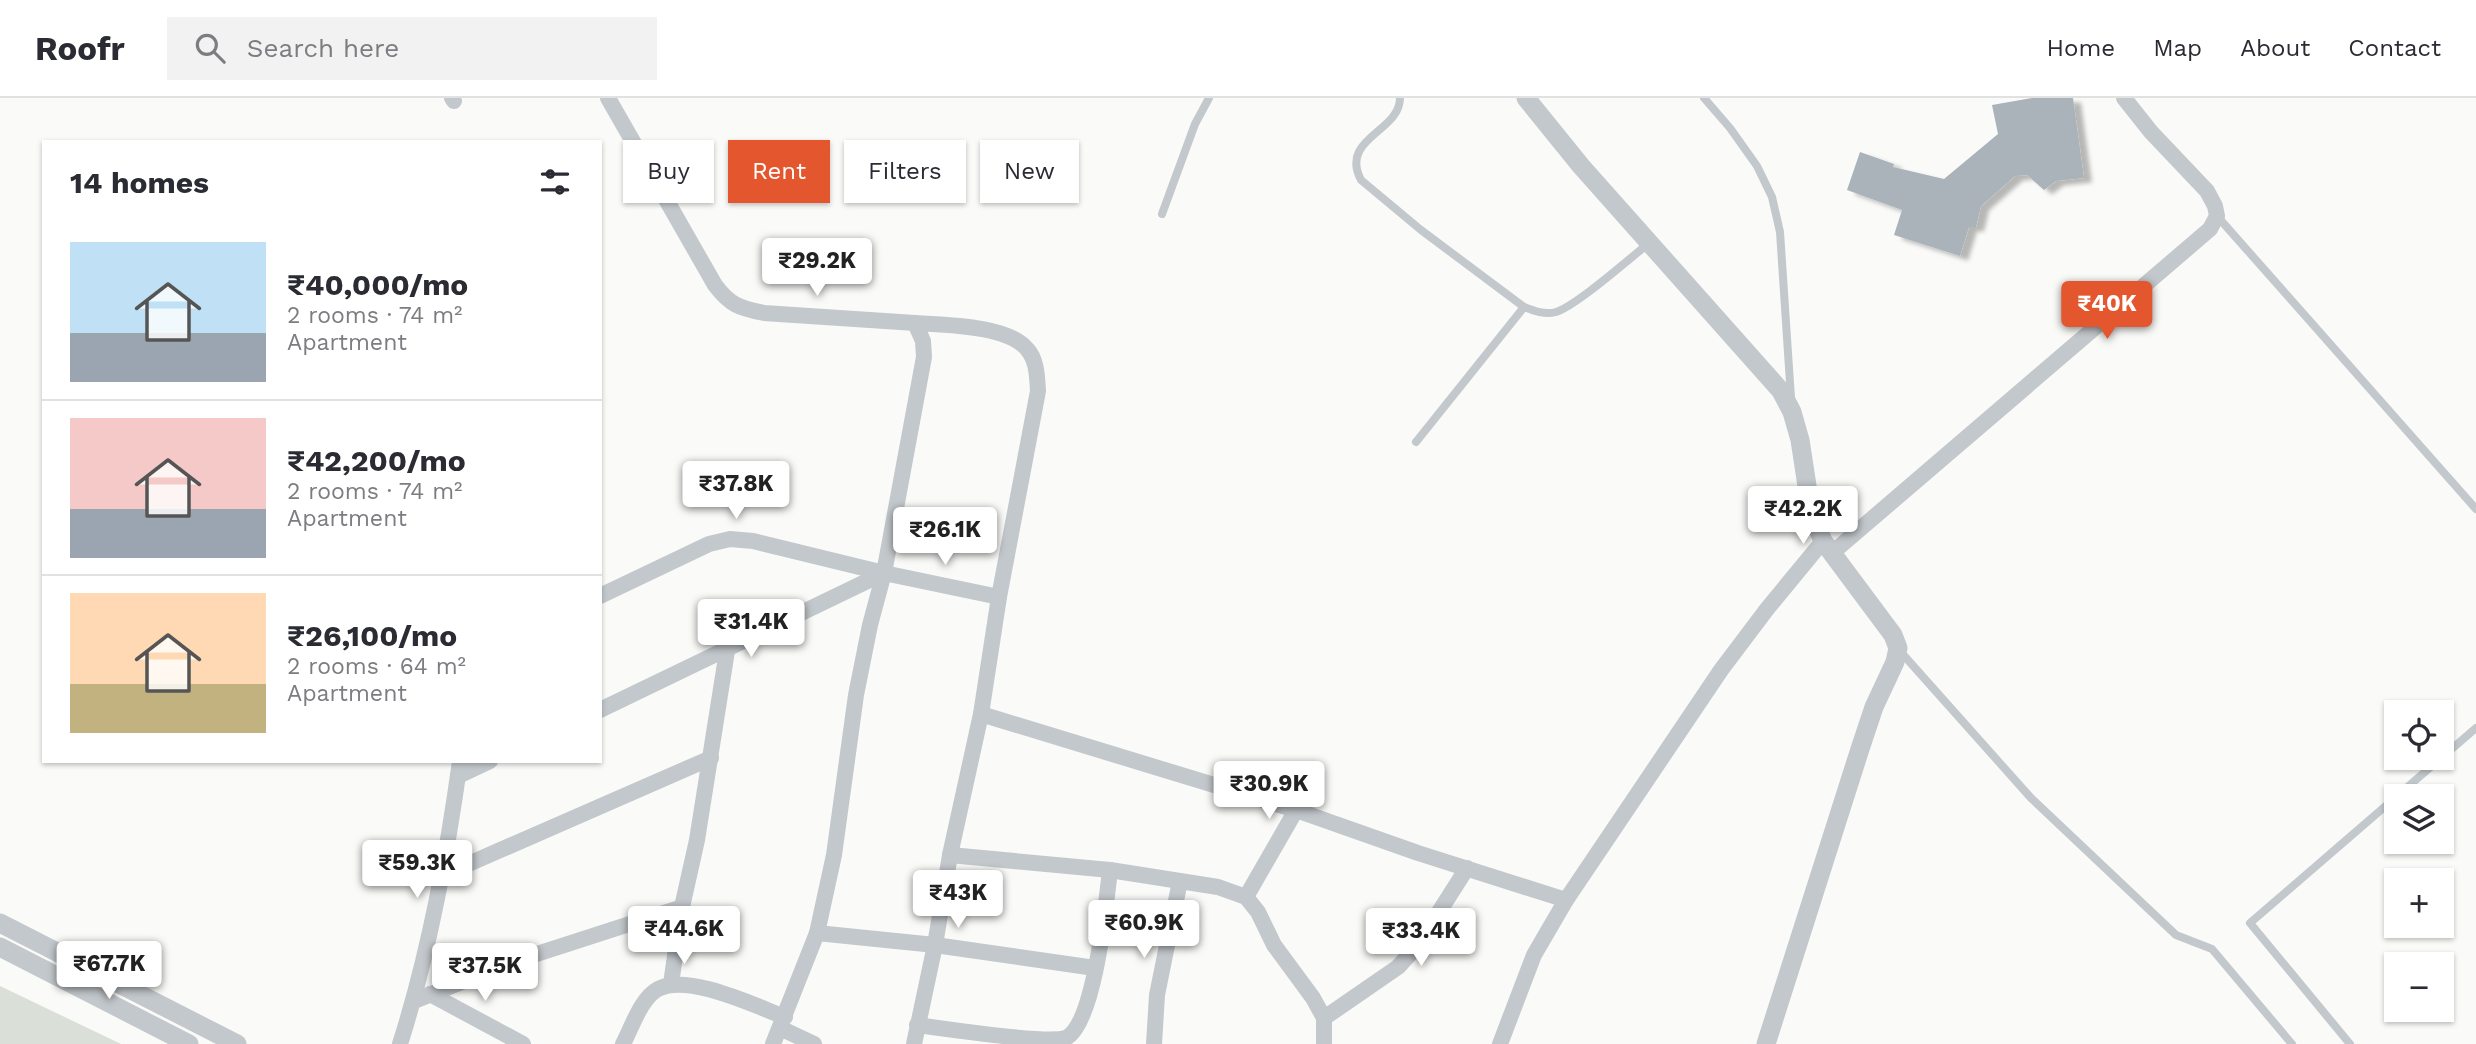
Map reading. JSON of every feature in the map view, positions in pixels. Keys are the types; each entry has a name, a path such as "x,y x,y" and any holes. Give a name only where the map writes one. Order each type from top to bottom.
{"street":[{"path":"608,98 715,285 727,301 742,309 764,313 972,327 1004,334 1027,348 1037,368 1038,391 999,597 981,715 950,855 935,945 914,1044"},
{"path":"1526,98 1648,244 1781,391 1792,412 1800,440 1811,512 1827,547 1893,635 1898,648 1895,662 1874,707 1766,1044"},
{"path":"1500,1044 1534,955 1566,900 1721,670 1767,609 1827,547 2210,229 2217,216 2207,191 2151,132 2124,98"},
{"path":"773,1044 817,933 834,855 856,695 884,573 924,356 923,341 915,323"},
{"path":"602,595 709,544 730,539 753,541 884,573 999,597"},
{"path":"602,709 884,573"},
{"path":"671,985 727,650"},
{"path":"981,715 1296,810 1566,900"},
{"path":"442,876 711,758"},
{"path":"400,1044 414,1001 442,876 459,769 482,763"},
{"path":"1246,897 1296,810"},
{"path":"950,855 1110,870 1218,887 1246,897 1258,912 1274,945 1313,998 1324,1018 1324,1044"},
{"path":"1324,1018 1398,967 1418,944 1467,868"},
{"path":"917,1025 1030,1040 1052,1042 1066,1039 1078,1028 1087,1010 1103,929 1110,870"},
{"path":"1154,1044 1157,995 1180,881"},
{"path":"414,1001 509,964 682,907"},
{"path":"0,923 237,1044"},
{"path":"817,933 935,945 1095,968"},
{"path":"0,947 189,1044"},
{"path":"623,1044 645,1003 656,989 671,985 706,990 783,1023 814,1044"},
{"path":"430,994 523,1044"}],"lane":[{"path":"1162,214 1195,124 1209,98"},
{"path":"1400,98 1400,106 1394,117 1370,138 1356,158 1356,171 1361,180 1421,230 1524,307 1539,313 1555,312 1574,301 1648,244"},
{"path":"1704,98 1757,166 1772,198 1780,232 1792,412"},
{"path":"2217,216 2476,509"},
{"path":"1416,442 1524,307"},
{"path":"1898,648 2031,798 2176,935 2212,949 2292,1044"},
{"path":"2411,784 2476,728"},
{"path":"2350,1044 2249,923 2384,807"}],"shaded area":[{"path":"0,986 121,1044 0,1044"}],"building":[{"path":"2032,98 2073,98 2084,178 2056,181 2044,190 2027,175 2015,176 1981,206 1976,227 1969,227 1960,256 1894,235 1902,210 1847,190 1860,152 1894,164 1893,167 1944,179 1998,134 1992,105"}]}
